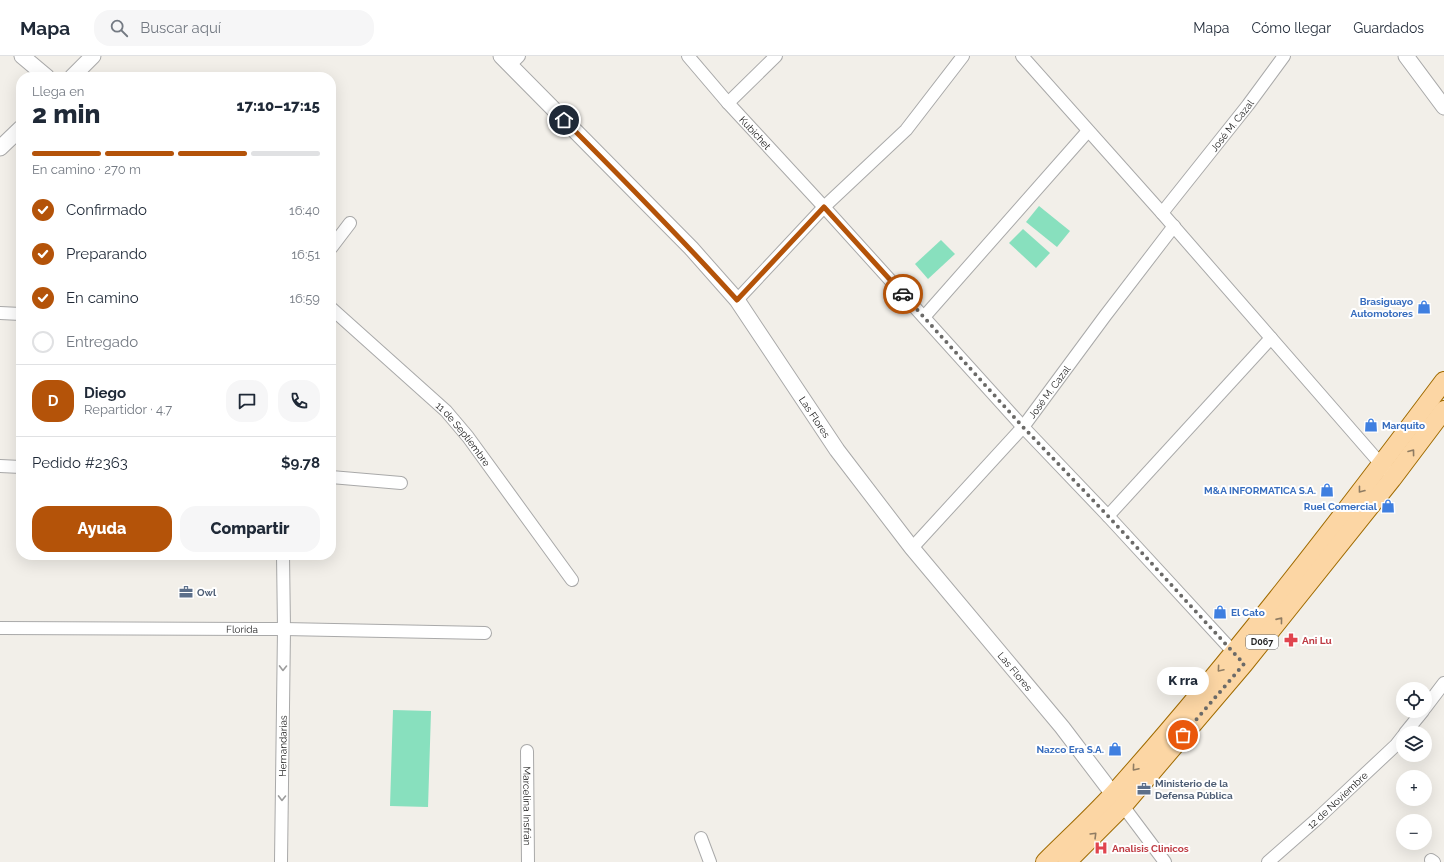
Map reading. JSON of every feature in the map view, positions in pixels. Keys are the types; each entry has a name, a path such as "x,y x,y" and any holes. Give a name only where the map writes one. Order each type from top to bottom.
{"main road":[{"name":"D067","path":"1239,658 1381,464 1444,381"},
{"name":"D067","path":"1066,862 1392,478 1444,410"},
{"name":"D067","path":"1045,862 1118,800"}],"street":[{"path":"22,56 41,72"},
{"path":"77,72 93,56"},
{"name":"Kubichet","path":"688,56 728,103 1023,427 1108,516 1239,658"},
{"path":"728,103 776,56"},
{"path":"737,300 824,207 906,130 963,56"},
{"path":"1022,56 1174,226 1392,478"},
{"name":"José M. Cazal","path":"1162,213 1248,105 1284,56"},
{"path":"1406,56 1444,107"},
{"name":"Las Flores","path":"510,59 656,215 691,248 737,300 837,450 912,548 1062,728 1118,800"},
{"path":"924,317 1088,131"},
{"path":"0,148 16,133"},
{"path":"336,242 350,224"},
{"name":"José M. Cazal","path":"912,548 1023,427 1174,226"},
{"path":"0,313 16,314"},
{"name":"11 de Septiembre","path":"336,317 450,416 468,437 572,580"},
{"path":"1108,516 1271,338"},
{"path":"0,466 16,467"},
{"path":"336,477 401,483"},
{"name":"Hernandarias","path":"281,862 284,630 283,560"},
{"name":"Florida","path":"0,628 484,633"},
{"path":"1432,699 1444,683"},
{"path":"1411,726 1417,718"},
{"name":"12 de Noviembre","path":"1268,862 1318,819 1396,745"},
{"name":"Marcelina Insfrán","path":"527,751 528,862"},
{"path":"1118,800 1165,862"},
{"path":"701,838 710,862"}],"green space":[{"path":"1039,206 1070,231 1057,247 1026,222"},
{"path":"1023,229 1050,253 1036,268 1009,243"},
{"path":"941,240 955,254 928,279 915,264"},
{"path":"393,710 431,711 428,807 390,806"}],"way so far":[{"path":"903,294 1023,427 1108,516 1244,664 1183,735"}],"place":[{"name":"Brasiguayo Automotores","path":"1424,307"},
{"name":"Marquito","path":"1371,425"},
{"name":"M&A INFORMATICA S.A.","path":"1327,490"},
{"name":"Ruel Comercial","path":"1388,506"},
{"name":"Owl","path":"186,592"},
{"name":"El Cato","path":"1220,612"},
{"name":"Ani Lu","path":"1291,640"},
{"name":"K rra","path":"1183,735"},
{"name":"Nazco Era S.A.","path":"1115,749"},
{"name":"Ministerio de la Defensa Pública","path":"1144,789"},
{"name":"Analisis Clinicos","path":"1101,848"}],"route":[{"path":"564,120 619,175 656,215 691,248 737,300 824,207 903,294"}]}
